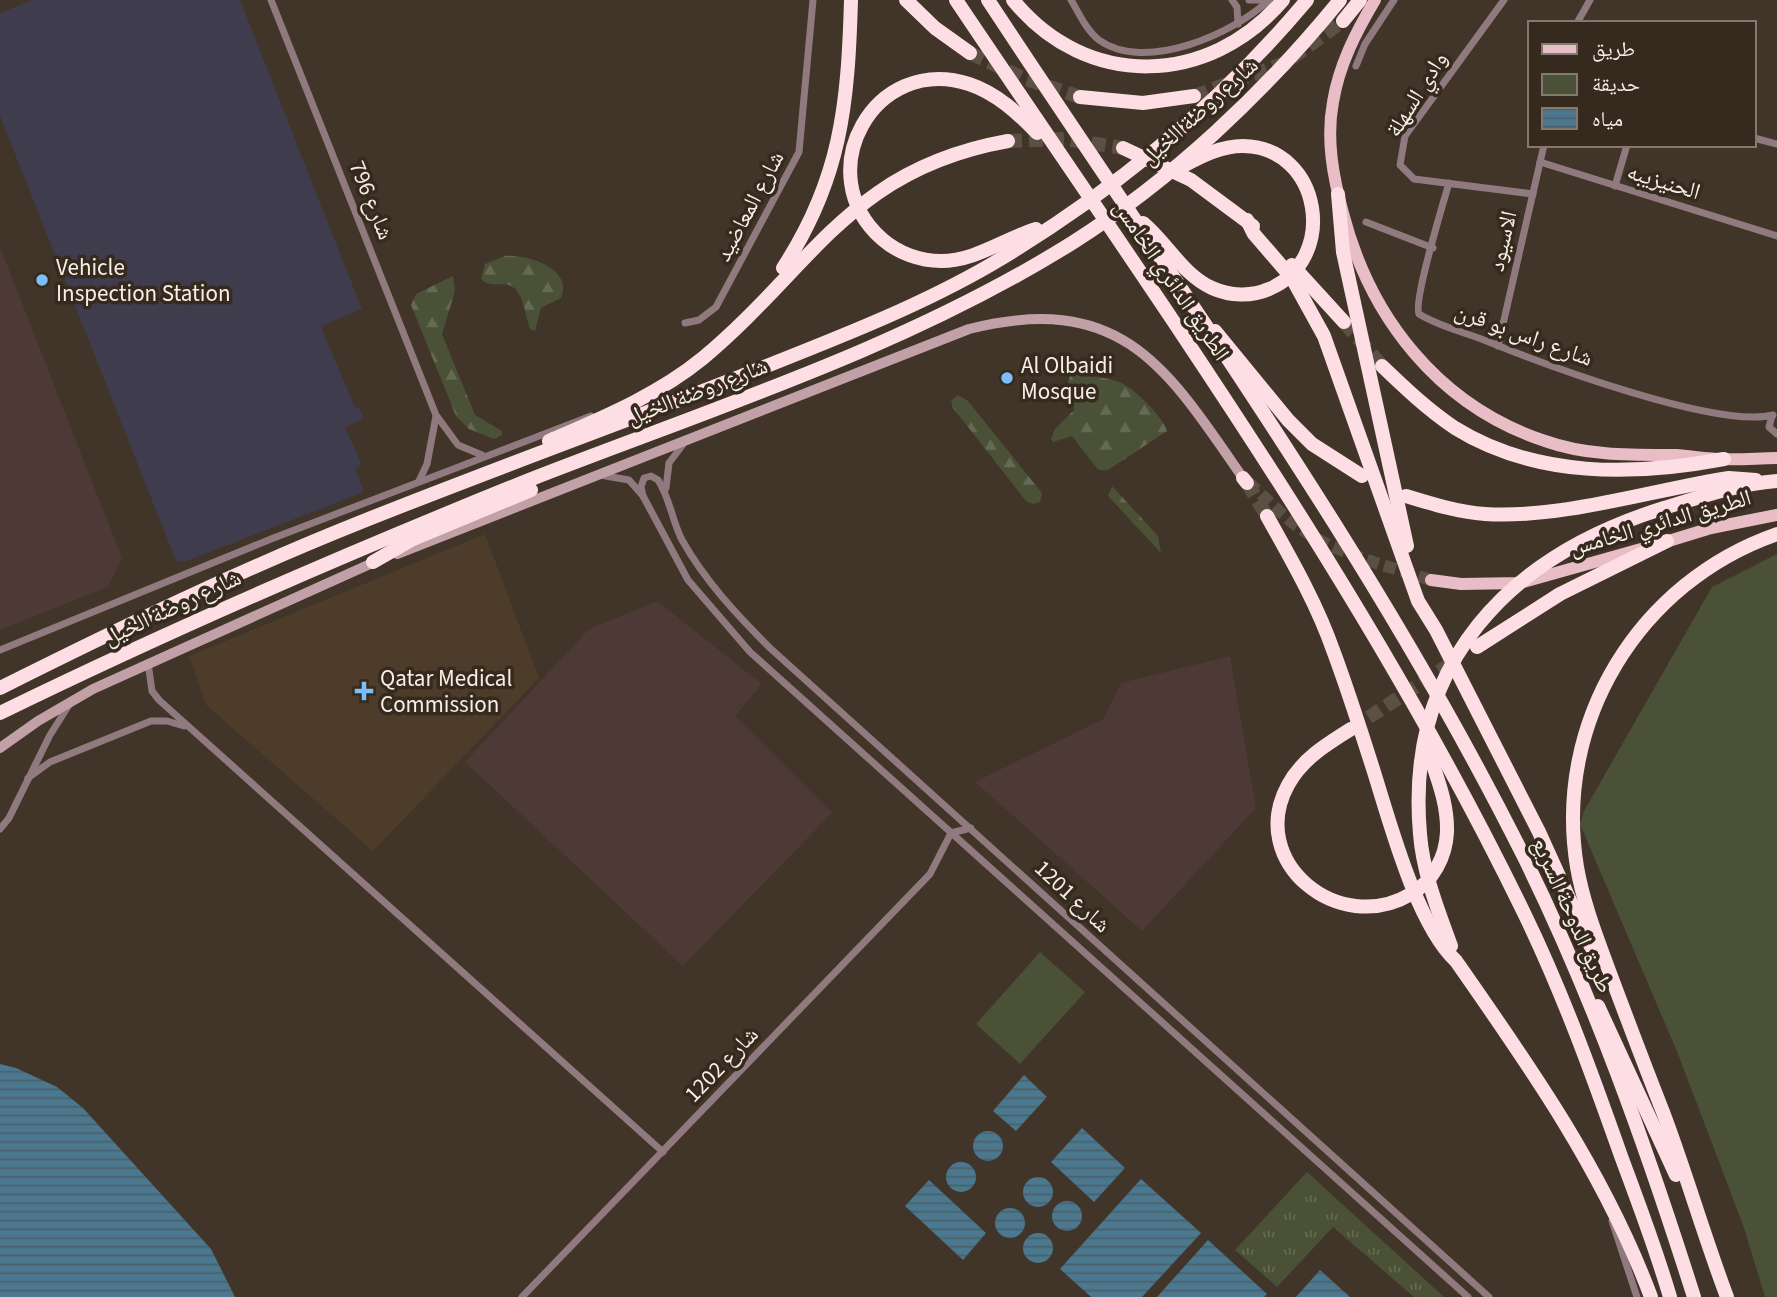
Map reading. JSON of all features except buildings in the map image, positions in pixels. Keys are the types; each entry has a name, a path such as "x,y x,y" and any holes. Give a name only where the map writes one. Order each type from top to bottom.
{"highway":[{"path":"765,297 803,238 831,176 844,104 851,0"},
{"path":"906,0 935,28 970,53"},
{"name":"الطريق الدائري الخامس","path":"956,0 1347,588"},
{"name":"الطريق الدائري الخامس","path":"988,0 1365,571"},
{"path":"1013,0 1041,29 1079,51 1116,63 1161,66 1193,61 1241,40 1283,0"},
{"name":"شارع روضة الخيل","path":"0,688 138,619 297,550 797,354 937,294 992,264 1058,221 1171,136 1243,72 1307,0"},
{"name":"شارع روضة الخيل","path":"0,713 276,584 577,462 878,345 1007,281 1076,240 1160,178 1222,125 1299,48 1340,0"},
{"path":"1343,21 1360,0"},
{"path":"1058,221 1020,234 972,256 937,261 920,259 888,244 864,219 852,193 850,158 861,125 884,99 906,86 931,80 968,83 997,97 1065,162"},
{"path":"1080,97 1143,103 1194,96"},
{"path":"510,466 537,446 621,408 677,378 765,297 846,216 898,178 962,151 1008,141"},
{"path":"1130,213 1154,232 1191,274 1212,289 1250,294 1286,281 1303,261 1314,230 1315,215 1306,185 1286,162 1273,153 1243,146 1227,147 1160,178"},
{"path":"1123,148 1191,180 1247,220 1344,322"},
{"path":"1338,194 1343,252 1403,531 1436,631"},
{"path":"1247,220 1254,234 1292,278 1324,336 1418,601 1539,832 1603,973 1617,993"},
{"path":"1197,315 1225,341 1288,420 1312,444 1362,476"},
{"path":"1382,366 1419,401 1456,428 1497,449 1530,460 1587,470 1686,465 1724,459"},
{"path":"373,562 413,539 532,489 577,462"},
{"path":"1406,496 1458,510 1503,514 1553,510 1729,478 1774,481"},
{"path":"1426,896 1420,835 1419,773 1434,713 1452,666 1479,625 1519,581 1568,547 1620,523 1685,502 1774,481"},
{"path":"1267,516 1332,647 1374,770 1387,818 1426,896 1441,943 1548,1093 1631,1245 1651,1297"},
{"path":"1617,993 1586,907 1574,850 1573,797 1588,725 1615,664 1657,608 1676,590 1723,558 1777,534"},
{"path":"1477,647 1559,594 1667,541"},
{"name":"طريق الدوحة السريع","path":"1365,571 1526,861 1570,961 1629,1108 1694,1297"},
{"name":"طريق الدوحة السريع","path":"1347,588 1412,700 1525,914 1598,1092 1670,1297"},
{"path":"1351,729 1309,758 1296,773 1283,796 1279,826 1288,861 1310,888 1335,903 1370,908 1395,903 1421,888 1437,866 1444,850 1447,834 1444,803 1412,700"},
{"path":"1570,961 1583,974 1653,1121 1689,1212 1700,1223"},
{"name":"طريق الدوحة السريع","path":"1617,993 1665,1119 1727,1297"}],"main road":[{"path":"1376,0 1347,53 1333,103 1331,158 1338,194 1359,267 1390,323 1431,371 1481,411 1532,437 1572,449 1724,459 1777,458"},
{"name":"الطريق الدائري الخامس","path":"1431,580 1520,583 1735,522 1777,515"}],"street":[{"name":"شارع 796","path":"271,0 436,415 458,445 486,456"},
{"name":"شارع المعاضيد","path":"685,323 699,320 716,307 799,152 813,0"},
{"path":"1071,0 1094,36 1109,45 1127,50 1178,47 1212,37 1238,24 1267,0"},
{"path":"1232,0 1237,7 1238,24"},
{"path":"1249,0 1267,0"},
{"path":"1356,66 1364,44 1394,0"},
{"name":"وادي السهلة","path":"1504,0 1412,127 1402,147 1400,165 1408,176 1533,194"},
{"path":"1578,21 1590,0"},
{"path":"1756,139 1777,144"},
{"name":"الاسيود","path":"1498,346 1544,147"},
{"path":"1615,186 1626,147"},
{"name":"الحنيزيبه","path":"1540,162 1777,236"},
{"name":"شارع راس بو قرن","path":"1449,183 1433,248 1418,289 1419,314 1498,346 1634,392 1751,418 1777,434"},
{"path":"1366,222 1433,248"},
{"name":"شارع روضة الخيل","path":"0,748 72,701 148,662 373,562 446,537 970,328 1006,320 1047,317 1066,319 1125,340 1155,363 1185,393 1246,481"},
{"name":"شارع روضة الخيل","path":"0,650 419,481 570,423 621,408"},
{"path":"1769,427 1775,414"},
{"name":"شارع راس بو قرن","path":"1751,418 1775,414"},
{"path":"419,481 428,464 436,415"},
{"name":"شارع 1201","path":"691,438 669,463 665,481 667,496 685,544 731,608 770,649 1489,1297"},
{"name":"شارع 1201","path":"599,475 629,480 643,496 688,580 750,652 1468,1297"},
{"path":"643,496 642,481 651,476 659,480 667,496"},
{"path":"148,662 152,691 188,727 663,1152"},
{"path":"0,829 9,818 28,778 72,701"},
{"path":"28,778 50,762 151,721 167,721 188,727"},
{"path":"951,833 971,828"},
{"name":"شارع 1202","path":"522,1297 930,874 951,833"},
{"path":"943,853 953,845 965,844"},
{"path":"1135,997 1144,986"},
{"path":"1612,1210 1615,1235 1637,1297"}],"shaded area":[{"path":"32,0 240,0 362,309 321,326 355,408 359,407 364,419 345,427 362,465 355,469 364,492 184,562 176,561 0,116 0,13"},
{"path":"0,247 122,558 108,587 0,630"},
{"name":"Qatar Medical Commission","path":"485,534 539,678 373,851 206,705 189,656"},
{"path":"657,601 762,684 735,716 832,813 683,966 465,762 589,629"},
{"path":"1230,656 1256,808 1142,931 975,782 1103,719 1121,683"}],"green space":[{"path":"505,256 535,260 555,271 561,278 561,298 541,308 535,331 530,329 521,299 513,287 490,284 481,279 485,264"},
{"path":"453,276 455,291 442,334 475,415 502,431 502,435 494,439 469,429 456,416 411,305 416,294"},
{"path":"1070,376 1111,379 1127,386 1154,411 1167,431 1108,470 1099,470 1072,436 1053,442 1051,439 1055,429 1074,410 1068,382"},
{"path":"958,395 968,401 1042,493 1040,502 1033,504 1026,501 953,408 951,401"},
{"path":"1112,486 1158,536 1161,553 1108,496"},
{"path":"1777,554 1777,1297 1765,1297 1743,1225 1678,1054 1580,824 1584,811 1712,587"},
{"path":"1040,952 1085,992 1020,1064 976,1024"},
{"path":"1307,1172 1444,1297 1414,1297 1333,1227 1277,1287 1235,1250"}],"water":[{"path":"0,1064 16,1068 57,1087 83,1108 211,1249 235,1297 0,1297"},
{"path":"1024,1075 1047,1097 1016,1131 993,1111"},
{"path":"1082,1128 1125,1168 1094,1202 1051,1162"},
{"path":"988,1131 994,1132 1002,1140 1002,1152 994,1160 988,1161 982,1160 974,1152 973,1146 974,1140 982,1132"},
{"path":"961,1162 967,1163 975,1171 975,1183 967,1191 961,1192 955,1191 947,1183 946,1177 947,1171 955,1163"},
{"path":"1038,1177 1044,1178 1052,1186 1052,1198 1044,1206 1038,1207 1032,1206 1024,1198 1023,1192 1024,1186 1032,1178"},
{"path":"1141,1179 1201,1233 1142,1297 1091,1297 1060,1269"},
{"path":"929,1180 986,1233 963,1260 905,1206"},
{"path":"1067,1201 1073,1202 1081,1210 1081,1222 1073,1230 1067,1231 1061,1230 1053,1222 1052,1216 1053,1210 1061,1202"},
{"path":"1010,1208 1016,1209 1024,1217 1024,1229 1016,1237 1010,1238 1004,1237 996,1229 995,1223 996,1217 1004,1209"},
{"path":"1038,1233 1044,1234 1052,1242 1052,1254 1044,1262 1038,1263 1032,1262 1024,1254 1023,1248 1024,1242 1032,1234"},
{"path":"1208,1240 1267,1294 1264,1297 1157,1297"},
{"path":"1320,1270 1350,1297 1296,1297"}],"tunnel":[{"path":"1194,96 1285,63 1343,21"},
{"path":"970,53 1023,78 1080,97"},
{"path":"1008,141 1064,139 1123,148"},
{"path":"1344,322 1382,366"},
{"path":"1248,482 1287,518 1316,538 1364,559 1431,580"},
{"path":"1247,483 1267,516"},
{"path":"1351,729 1455,661"}],"place":[{"name":"Vehicle Inspection Station","path":"42,280"},
{"name":"Al Olbaidi Mosque","path":"1007,378"},
{"name":"Qatar Medical Commission","path":"364,691"}]}
